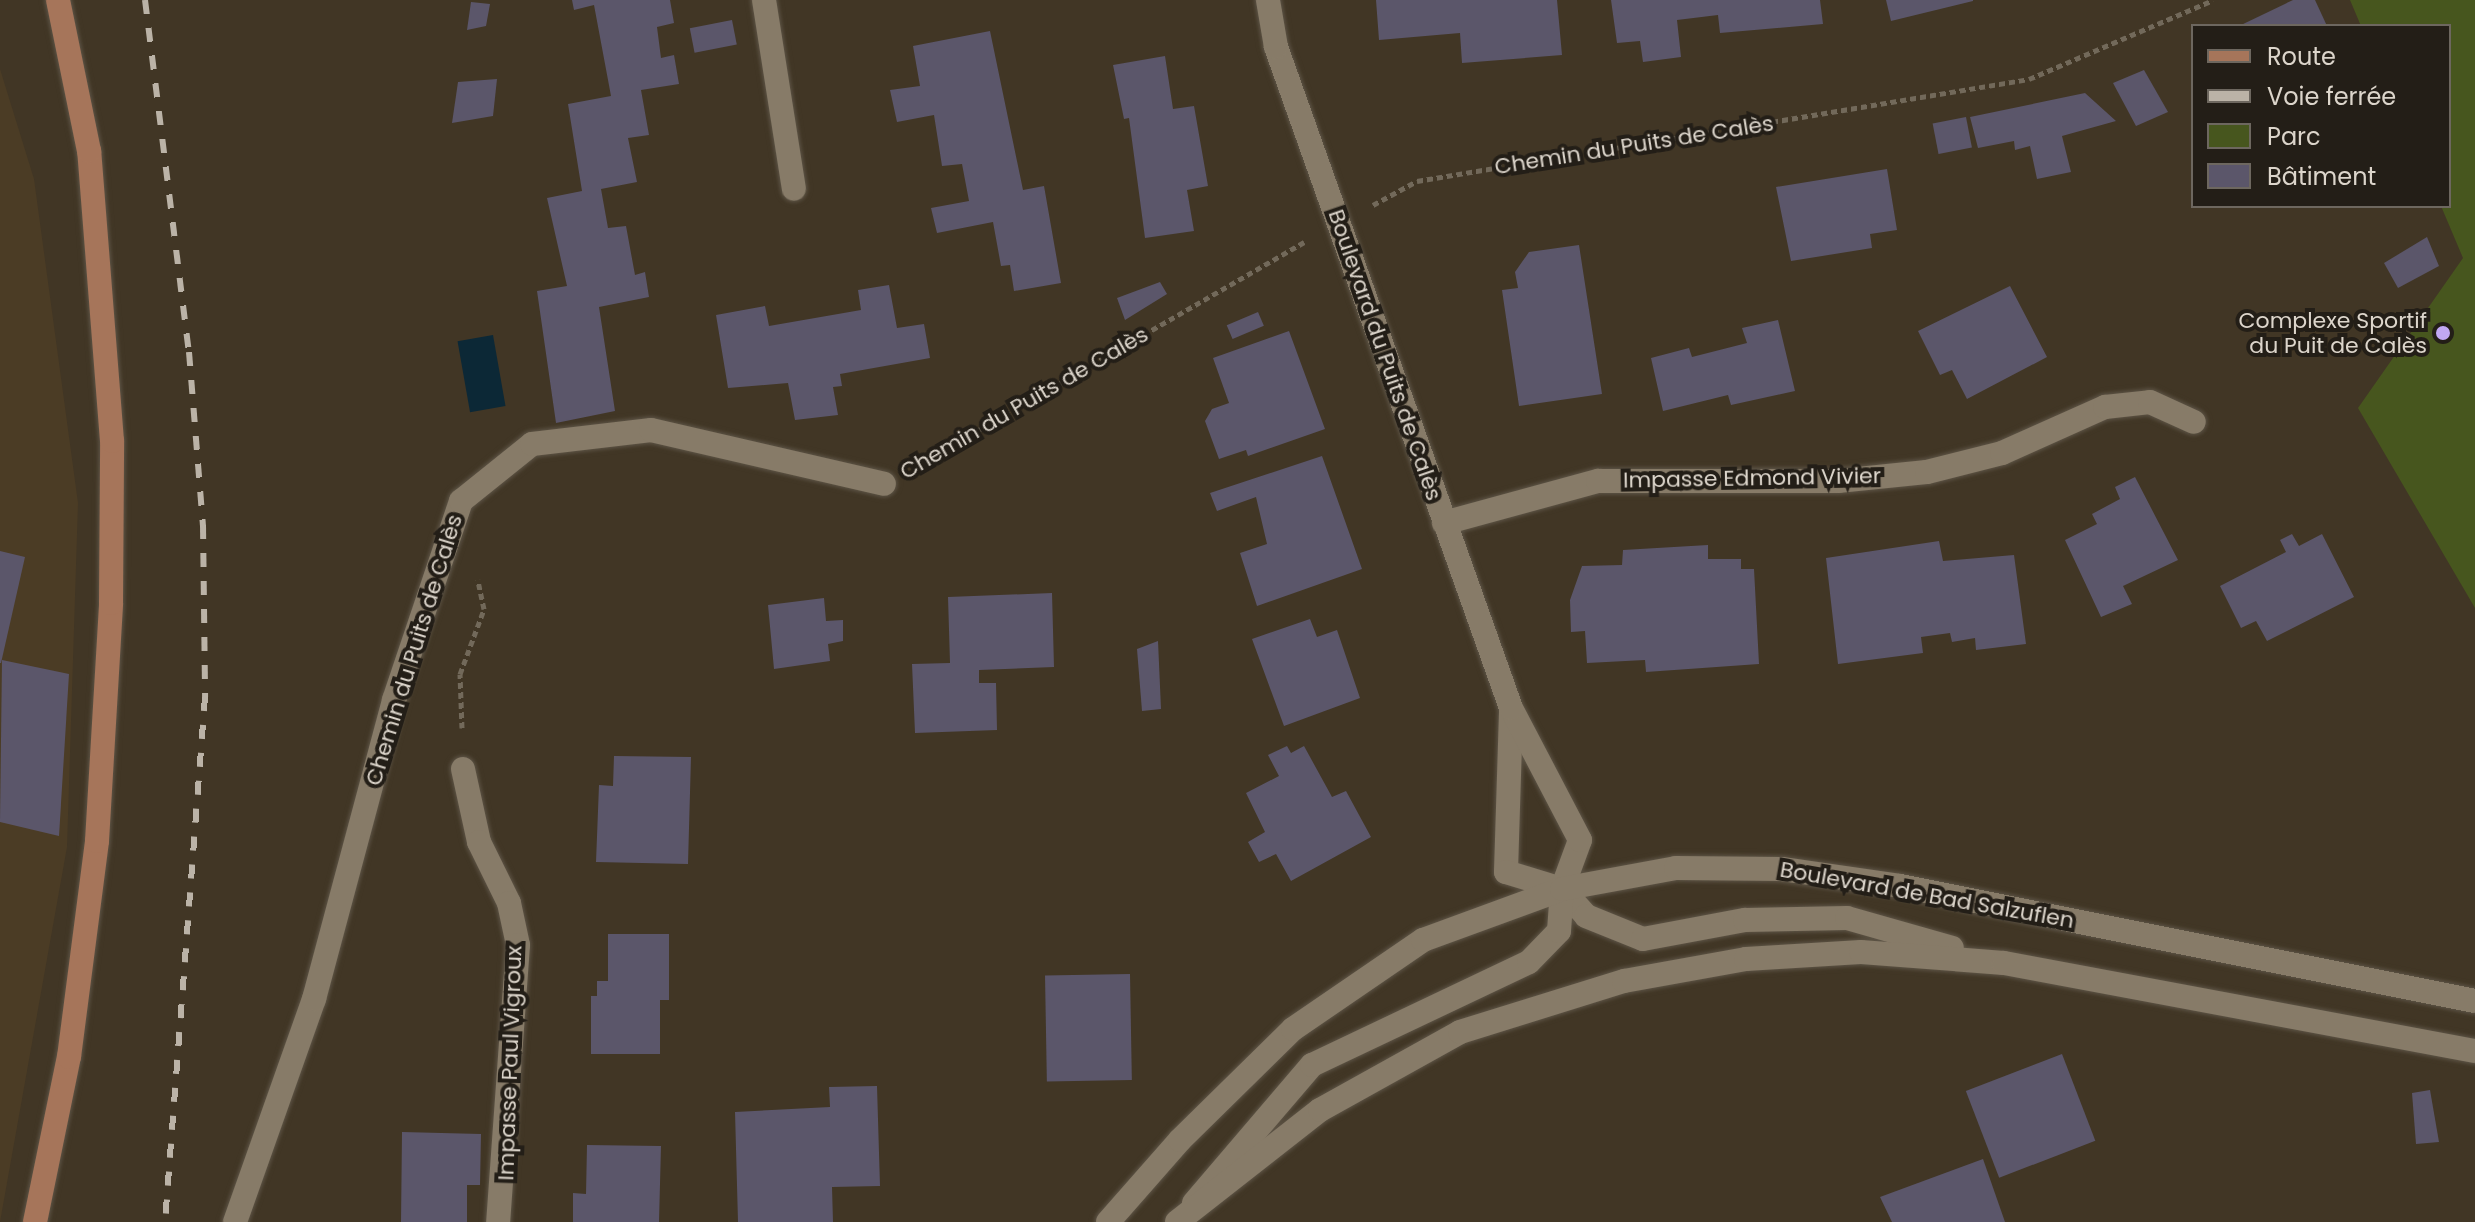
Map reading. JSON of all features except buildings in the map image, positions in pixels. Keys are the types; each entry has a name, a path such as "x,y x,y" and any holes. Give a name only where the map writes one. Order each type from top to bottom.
{"main road":[{"path":"35,1222 69,1057 97,841 111,603 112,441 89,151 58,0"}],"street":[{"path":"764,0 794,189"},
{"name":"Boulevard du Puits de Calès","path":"1194,1203 1312,1065 1529,962 1559,931 1562,889 1580,840 1511,708 1276,47 1268,0"},
{"name":"Impasse Edmond Vivier","path":"1444,523 1598,481 1838,481 1927,472 2002,453 2105,407 2150,402 2194,422"},
{"name":"Chemin du Puits de Calès","path":"235,1222 314,999 394,700 461,501 532,444 651,430 884,484"},
{"name":"Boulevard du Puits de Calès","path":"1511,708 1506,872 1562,889 1586,916 1643,939 1745,920 1847,918 2004,963"},
{"name":"Impasse Paul Vigroux","path":"463,769 479,842 509,903 518,945 498,1222"},
{"name":"Boulevard de Bad Salzuflen","path":"1108,1222 1180,1140 1293,1029 1423,940 1562,889 1676,868 1782,869 1900,886 2475,1001"},
{"path":"1177,1222 1194,1203 1320,1110 1460,1032 1624,981 1746,959 1861,952 2004,963 2475,1051"}],"path":[{"name":"Chemin du Puits de Calès","path":"884,484 1339,222 1417,181 2029,79 2213,0"},
{"path":"461,501 484,609 460,674 463,769"}],"shaded area":[{"path":"0,69 34,179 78,503 67,847 0,1222"}],"green space":[{"name":"Complexe Sportif du Puit de Calès","path":"2350,0 2475,0 2475,608 2358,408 2463,258 2442,208 2451,208 2451,24 2360,24"}],"water":[{"path":"493,335 506,406 470,412 458,341"}],"railway":[{"path":"145,0 189,352 203,525 205,697 165,1222"}],"place":[{"name":"Complexe Sportif du Puit de Calès","path":"2443,333"}]}
